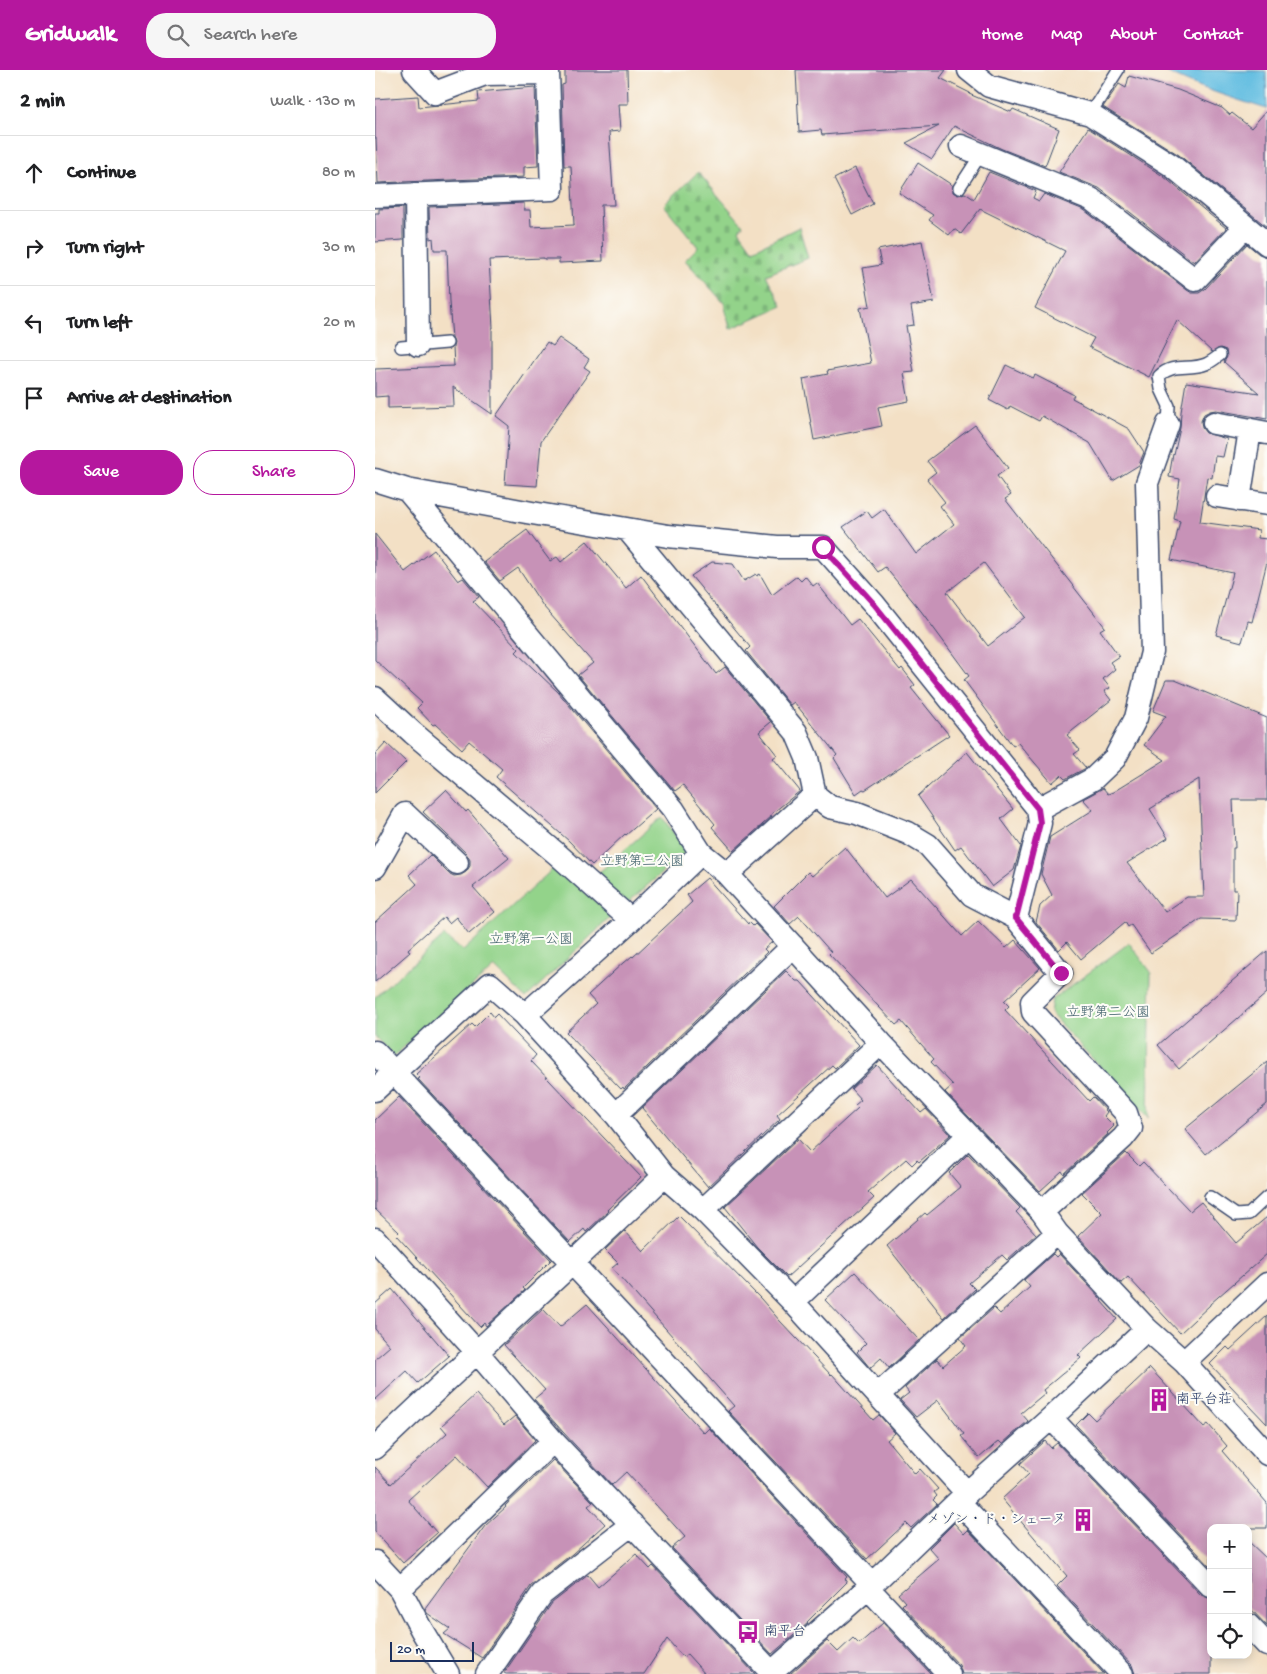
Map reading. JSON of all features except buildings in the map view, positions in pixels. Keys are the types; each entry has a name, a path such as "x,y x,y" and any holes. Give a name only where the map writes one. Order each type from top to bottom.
{"street":[{"path":"375,196 552,189 548,73 485,74 435,93 414,70"},
{"path":"969,70 989,86 1090,114 1171,165 1267,244"},
{"path":"971,150 1091,199 1195,280 1245,227"},
{"path":"410,346 416,194"},
{"path":"1038,809 1093,779 1115,758 1136,718 1152,652 1147,483 1168,424"},
{"path":"1214,424 1259,432 1239,500"},
{"path":"375,480 407,490 667,536 777,547 823,547 874,604 1038,809 1040,823 1016,918"},
{"path":"407,490 673,808 701,853 727,874 881,1043 1042,1212 1057,1233 1147,1329 1184,1362 1266,1450"},
{"path":"1217,496 1267,504"},
{"path":"628,530 796,732 807,758 815,795 830,807 866,817 908,834 928,845 972,894 1015,917 1061,973 1032,1002 1033,1012 1127,1113 1131,1128 1123,1138 1042,1212"},
{"path":"375,698 413,733 557,854 631,920"},
{"path":"727,874 815,795"},
{"path":"375,867 405,814 457,863"},
{"path":"525,1015 631,920 701,853"},
{"path":"616,1115 793,946"},
{"path":"375,1090 490,984 525,1015 616,1115 664,1176 703,1210 879,1394 963,1498 1121,1674"},
{"path":"703,1210 881,1043"},
{"path":"375,1052 574,1264 949,1674"},
{"path":"793,1302 968,1136"},
{"path":"375,1448 476,1351 574,1264 664,1176"},
{"path":"879,1394 1057,1233"},
{"path":"375,1240 476,1351 553,1441 773,1673 870,1586 1147,1329"},
{"path":"1184,1362 1267,1284"},
{"path":"1051,1418 1207,1582"},
{"path":"400,1589 553,1441"},
{"path":"487,1674 541,1594 633,1524"},
{"path":"375,1562 400,1589 448,1674"},
{"path":"1252,1629 1267,1644"}],"lane":[{"path":"1090,114 1118,70"},
{"path":"959,188 971,150"},
{"path":"410,346 447,342"},
{"path":"1168,424 1169,406 1161,389 1159,376 1176,366 1187,368 1205,364 1220,355"},
{"path":"1210,1197 1236,1215 1249,1214 1267,1197"}],"green space":[{"path":"698,172 743,225 739,230 753,250 799,227 808,258 766,275 782,306 730,329 724,303 685,260 698,247 664,205"},
{"name":"立野第三公園","path":"662,817 687,851 626,904 596,875"},
{"name":"立野第一公園","path":"556,866 612,916 526,998 494,967 394,1056 375,1037 375,997 444,936 463,951"},
{"name":"立野第二公園","path":"1129,943 1151,972 1148,1118 1050,1013 1052,1000"}],"water":[{"path":"1162,70 1266,71 1267,109 1201,87"}],"place":[{"name":"南平台荘","path":"1159,1400"},
{"name":"メゾン・ド・シェーヌ","path":"1083,1520"},
{"name":"南平台","path":"748,1632"}],"route":[{"path":"823,547 874,604 1038,809 1040,823 1015,917 1061,973"}]}
